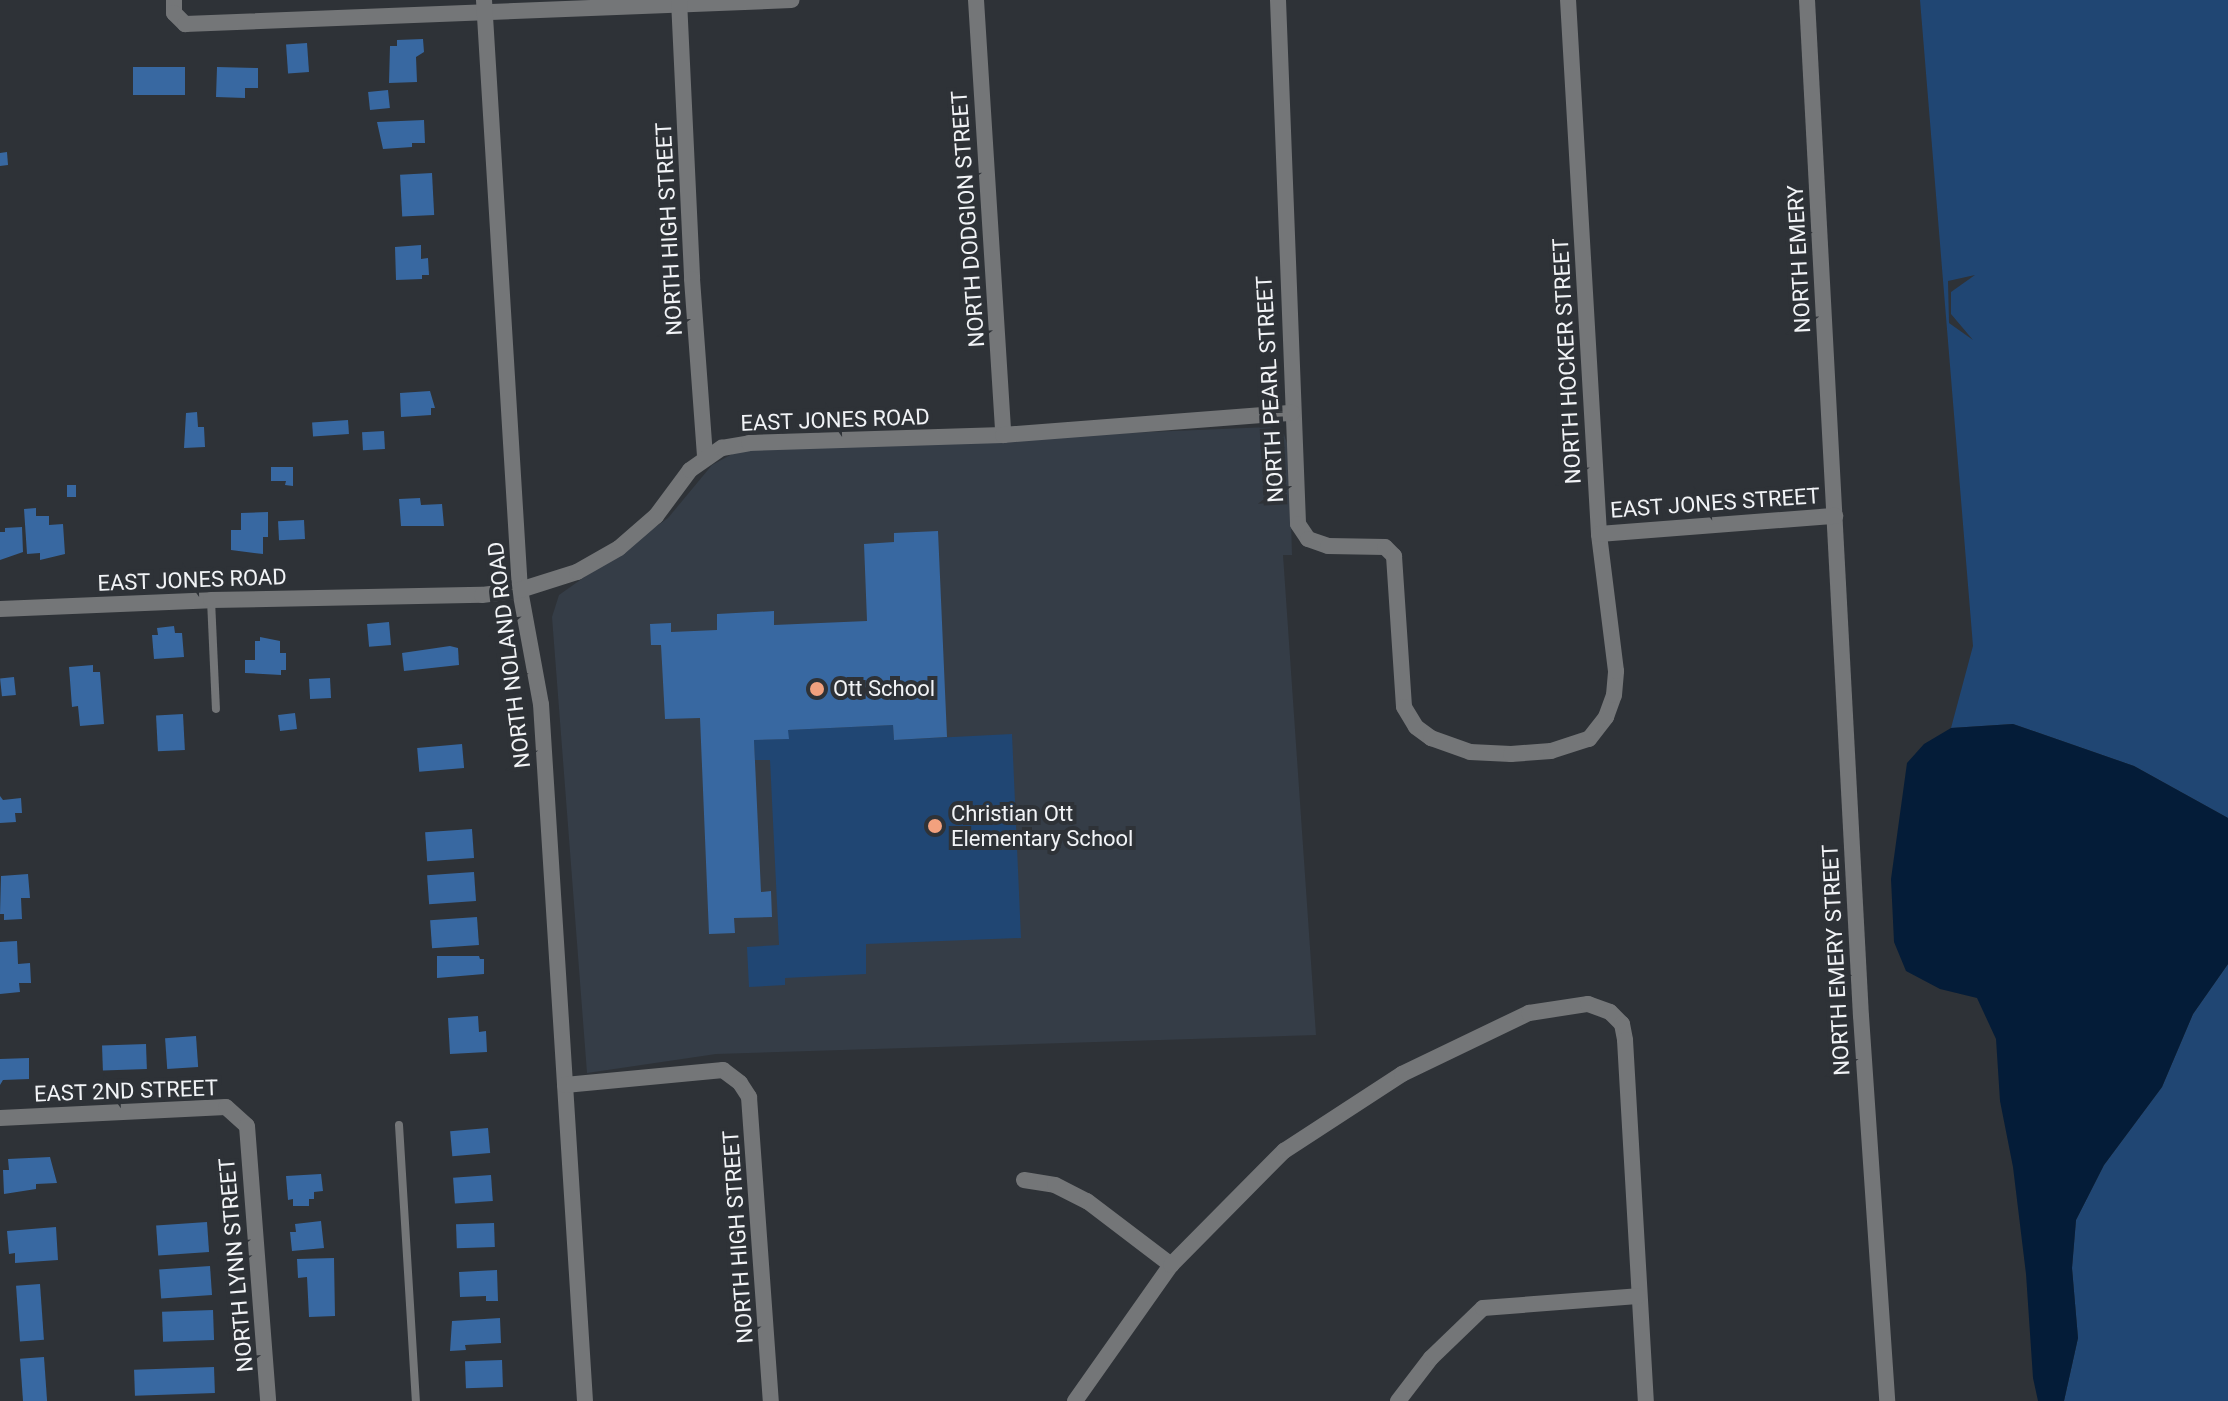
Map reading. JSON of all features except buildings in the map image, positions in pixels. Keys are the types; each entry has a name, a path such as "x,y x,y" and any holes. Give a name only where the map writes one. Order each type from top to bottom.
{"street":[{"path":"174,0 174,13 185,24 485,7 792,0"},
{"name":"NORTH DODGION STREET","path":"976,0 1003,435"},
{"name":"NORTH PEARL STREET","path":"1278,0 1298,524 1308,539 1328,546 1369,544 1385,547 1394,556 1404,707 1416,727 1431,738 1470,752 1511,754 1551,751 1589,739 1606,717"},
{"name":"NORTH HOCKER STREET","path":"1568,0 1599,534 1616,671 1614,695 1606,717"},
{"name":"NORTH EMERY","path":"1807,0 1835,516"},
{"name":"NORTH HIGH STREET","path":"679,3 692,279 705,456"},
{"name":"NORTH NOLAND ROAD","path":"485,7 520,590 541,704 585,1401"},
{"name":"EAST JONES ROAD","path":"0,609 211,600 482,595 520,590 577,572 619,548 656,516 690,470 705,456 722,448 749,443 1003,435 1292,413"},
{"name":"EAST JONES STREET","path":"1599,534 1835,516"},
{"name":"NORTH EMERY STREET","path":"1835,516 1861,1016 1887,1401"},
{"path":"1075,1401 1171,1265 1284,1151 1402,1074 1529,1013 1588,1004 1610,1012 1622,1024 1625,1040 1646,1401"},
{"name":"NORTH HIGH STREET","path":"565,1085 723,1070 749,1097 771,1401"},
{"name":"EAST 2ND STREET","path":"0,1118 226,1107 247,1126"},
{"name":"NORTH LYNN STREET","path":"247,1126 268,1401"},
{"path":"1024,1180 1055,1185 1087,1201 1171,1265"},
{"path":"1398,1401 1431,1358 1483,1308 1638,1296"}],"lane":[{"path":"211,600 216,709"},
{"path":"399,1125 416,1401"}],"shaded area":[{"path":"1920,0 2228,0 2228,818 2134,766 2013,724 1951,728 1973,646","holes":["1975,275 1951,292 1951,314 1973,340 1949,323 1948,281"]},
{"name":"Christian Ott Elementary School","path":"1270,427 1284,434 1289,450 1292,555 1283,555 1316,1035 716,1054 587,1073 552,617 559,595 668,518 712,465 734,453 761,448"},
{"path":"2013,724 2134,766 2228,818 2228,964 2193,1014 2162,1087 2104,1165 2076,1220 2072,1268 2078,1338 2064,1401 2038,1401 2033,1378 2026,1274 2013,1167 2000,1101 1996,1039 1977,998 1940,989 1906,971 1894,942 1891,879 1907,763 1924,744 1951,728"},
{"path":"893,725 894,740 1012,734 1021,938 866,944 866,974 785,978 785,985 749,987 747,947 779,945 770,760 755,760 754,740 788,739 788,730"},
{"path":"2228,964 2228,1401 2064,1401 2078,1338 2072,1268 2076,1220 2104,1165 2162,1087 2193,1014"}],"place":[{"name":"Ott School","path":"817,689"},
{"name":"Christian Ott Elementary School","path":"935,826"}]}
